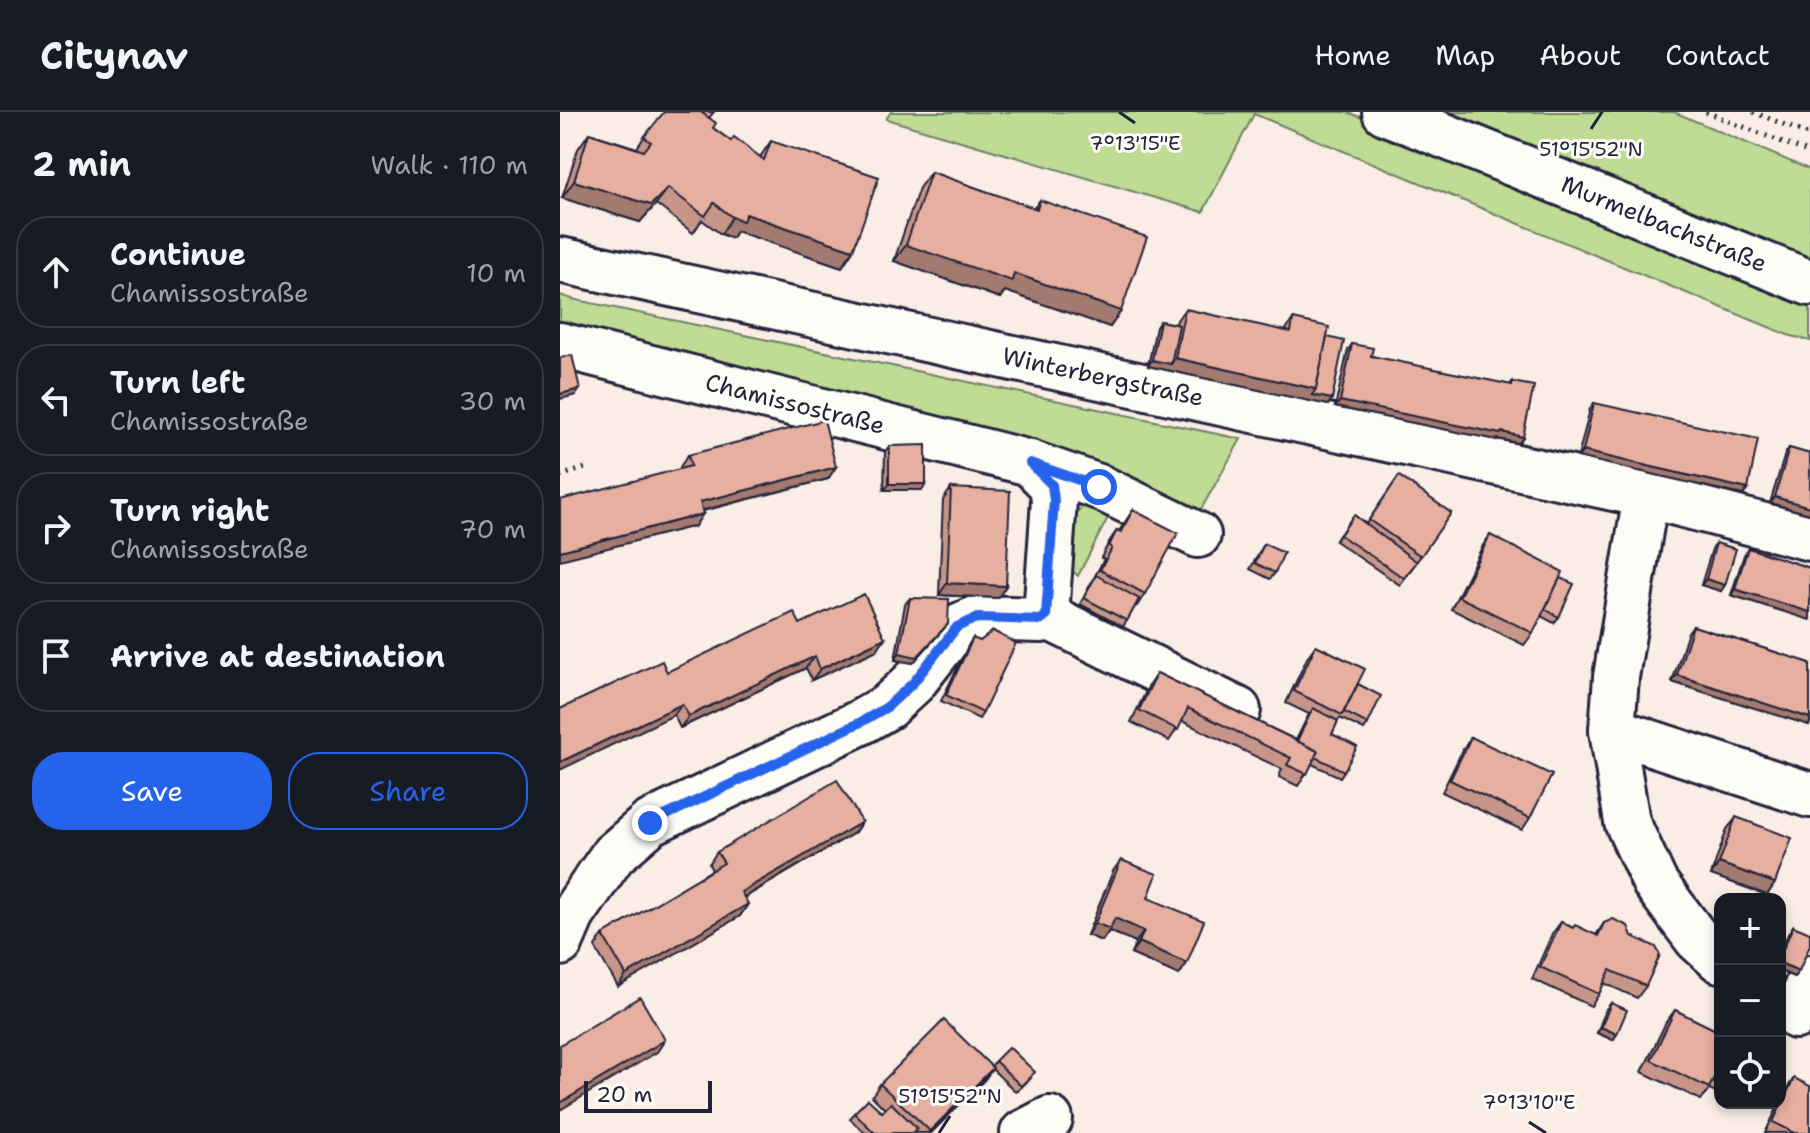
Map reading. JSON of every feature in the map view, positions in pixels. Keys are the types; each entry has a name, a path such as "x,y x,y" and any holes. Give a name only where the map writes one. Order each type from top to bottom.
{"street":[{"name":"Murmelbachstraße","path":"1385,112 1810,283"},
{"name":"Winterbergstraße","path":"560,260 1646,495 1810,538"},
{"name":"Chamissostraße","path":"560,345 1030,463 1099,487 1198,535"},
{"path":"560,943 572,915 613,855 650,823 887,707 913,683 957,627 977,618 1041,620 1046,616 1054,500 1052,485 1030,463"},
{"path":"1646,495 1616,677 1612,730 1627,822 1655,883 1697,939 1714,955"},
{"path":"1046,616 1238,710"},
{"path":"1612,730 1810,795"}],"path":[{"path":"1706,112 1810,153"},
{"path":"1753,112 1810,135"},
{"path":"560,476 585,468"}],"green space":[{"path":"891,112 1347,112 1699,250 1810,300 1810,341 1788,335 1254,114 1203,212 886,119"},
{"path":"1450,112 1674,112 1810,168 1810,260"},
{"path":"560,295 1241,439 1196,518 560,332"},
{"path":"1089,502 1115,504 1078,576 1067,566 1068,530 1074,516"}],"building":[{"path":"664,112 701,112 716,123 713,128 731,141 734,137 764,160 771,141 879,177 853,250 746,214 743,221 732,217 714,203 705,216 668,188 651,205 574,181 589,133 644,151 651,142 644,137"},
{"path":"931,172 1037,209 1040,200 1147,237 1121,311 1014,273 1012,281 906,245"},
{"path":"1185,309 1291,332 1293,319 1329,327 1316,389 1175,358"},
{"path":"1160,321 1179,325 1171,364 1152,360"},
{"path":"1327,337 1344,341 1332,399 1312,395"},
{"path":"1352,344 1373,348 1371,356 1512,385 1512,382 1534,386 1523,437 1340,401"},
{"path":"572,355 580,389 560,394 560,358"},
{"path":"1594,403 1758,439 1748,489 1583,451"},
{"path":"824,420 836,467 700,502 703,514 560,551 560,500 691,466 688,455"},
{"path":"926,445 926,484 889,484 889,446"},
{"path":"1789,448 1810,454 1810,507 1775,497"},
{"path":"1399,476 1451,513 1421,556 1369,520"},
{"path":"951,488 1010,491 1006,586 947,583"},
{"path":"1133,510 1178,533 1145,594 1100,570 1112,548 1109,546 1117,530 1121,532"},
{"path":"1354,515 1417,562 1404,578 1340,535"},
{"path":"1490,535 1563,572 1533,633 1459,597"},
{"path":"1716,543 1736,549 1725,585 1706,579"},
{"path":"1264,544 1284,553 1275,573 1255,563"},
{"path":"1748,548 1810,568 1810,612 1735,589"},
{"path":"1096,575 1139,599 1127,621 1084,598"},
{"path":"1560,578 1574,584 1559,617 1545,609"},
{"path":"864,594 885,638 820,669 815,656 689,716 682,704 560,762 560,709 662,661 667,672 794,612 800,624"},
{"path":"910,598 949,599 948,624 917,657 899,653"},
{"path":"1693,626 1810,663 1810,718 1677,675"},
{"path":"993,631 1016,643 983,713 946,695 973,638 980,641"},
{"path":"1316,645 1365,669 1342,715 1294,691"},
{"path":"1157,673 1318,751 1307,774 1287,765 1291,758 1188,708 1178,730 1139,710"},
{"path":"1358,684 1381,696 1368,724 1344,712"},
{"path":"1313,708 1338,721 1332,734 1357,747 1344,771 1315,757 1318,751 1297,741"},
{"path":"1471,737 1552,775 1530,818 1450,780"},
{"path":"837,780 862,822 741,892 748,904 626,975 603,935 724,863 717,852"},
{"path":"1736,817 1792,838 1775,883 1719,863"},
{"path":"1121,860 1157,874 1148,898 1204,921 1187,963 1139,942 1144,931 1115,918 1110,929 1095,923"},
{"path":"1613,919 1628,926 1632,936 1656,947 1660,955 1646,986 1610,970 1599,994 1540,967 1561,922 1598,936 1604,923"},
{"path":"1793,926 1810,933 1810,945 1799,971 1786,966 1786,942"},
{"path":"640,997 665,1040 560,1103 560,1045"},
{"path":"1611,1003 1627,1010 1617,1034 1601,1027"},
{"path":"1675,1010 1714,1029 1714,1078 1709,1088 1651,1060"},
{"path":"944,1020 993,1068 930,1131 880,1084"},
{"path":"1009,1047 1035,1072 1021,1086 995,1061"},
{"path":"1794,1078 1810,1086 1810,1133 1795,1133 1773,1122 1779,1109 1786,1109 1786,1095"},
{"path":"868,1099 882,1112 891,1103 917,1128 912,1133 875,1133 854,1113"}],"route":[{"path":"650,823 887,707 913,683 957,627 977,618 1041,620 1046,616 1054,500 1052,485 1030,463 1099,487"}]}
